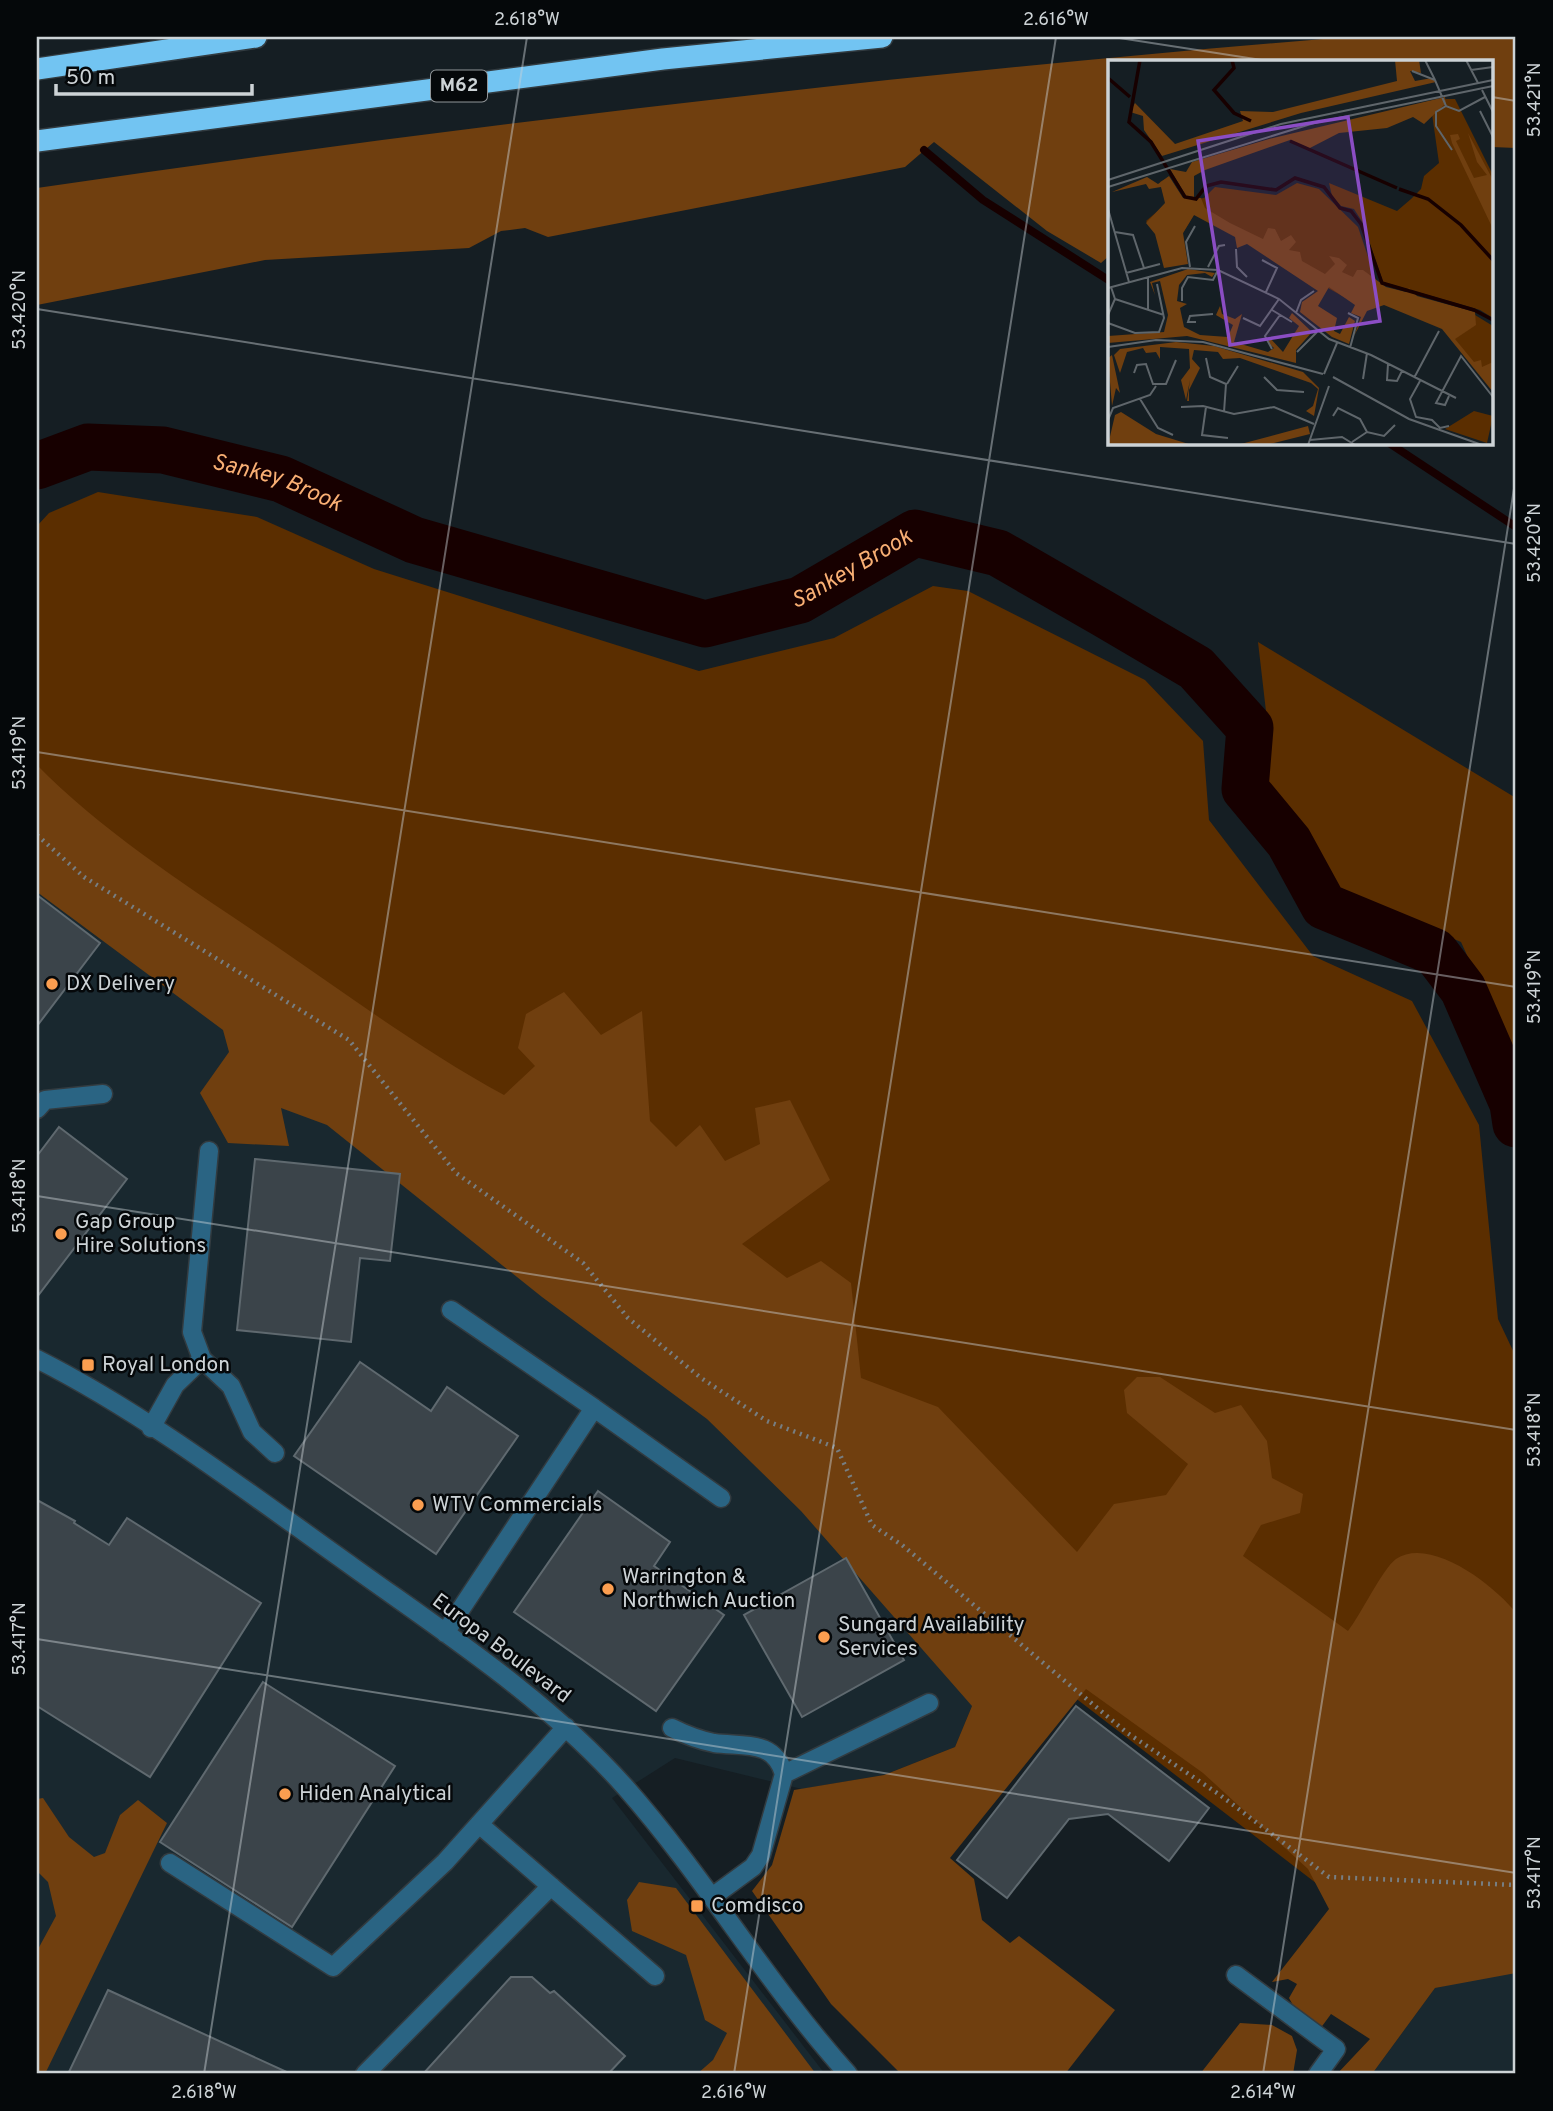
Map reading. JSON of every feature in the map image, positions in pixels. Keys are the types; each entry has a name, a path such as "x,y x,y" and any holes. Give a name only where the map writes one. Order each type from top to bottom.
{"highway":[{"path":"37,69 256,37"},
{"name":"M62","path":"37,141 663,59 882,37"}],"street":[{"path":"37,1109 45,1100 103,1094"},
{"path":"209,1151 192,1318 195,1346 202,1359 231,1386 252,1432 275,1453"},
{"path":"451,1310 721,1498"},
{"name":"Europa Boulevard","path":"37,1359 76,1380 151,1428 281,1516 445,1633 566,1727 625,1787 712,1897 808,2030 848,2074"},
{"path":"151,1428 175,1385 202,1359"},
{"path":"445,1633 594,1408"},
{"path":"784,1774 929,1703"},
{"path":"170,1863 333,1967 445,1861 566,1727"},
{"path":"673,1728 693,1738 716,1743 758,1746 771,1752 780,1763 784,1774 761,1854 753,1867 712,1897"},
{"path":"479,1824 655,1976"},
{"path":"365,2074 551,1886"},
{"path":"1237,1975 1336,2049 1318,2074"}],"path":[{"path":"37,835 85,877 349,1040 456,1173 583,1263 628,1318 701,1378 767,1421 836,1448 872,1525 902,1545 1126,1732 1220,1795 1329,1878 1516,1885"}],"shaded area":[{"path":"1347,37 1516,37 1516,148 1494,147 1494,60 1108,60 1108,257 1101,263 1047,231 934,142 905,167 548,237 525,228 501,231 469,248 265,260 37,305 37,188 364,142 691,102 1183,51"},
{"path":"98,492 257,517 374,569 699,671 834,638 933,586 968,591 1145,680 1203,741 1209,820 1313,956 1412,1001 1479,1125 1498,1319 1516,1357 1516,1958 1351,1910 1061,1687 259,1011 37,856 37,526 49,513"},
{"path":"1258,642 1516,798 1516,1063 1461,942 1339,890 1263,777 1267,720"},
{"path":"37,765 120,838 181,882 415,1042 504,1095 535,1066 518,1048 526,1014 564,992 601,1035 642,1011 650,1121 676,1147 700,1125 725,1161 760,1144 755,1108 790,1100 830,1180 742,1244 787,1278 821,1261 851,1283 861,1378 938,1407 1077,1552 1114,1504 1166,1495 1188,1464 1127,1413 1124,1390 1137,1377 1160,1377 1215,1413 1241,1405 1267,1441 1272,1478 1303,1494 1300,1513 1261,1525 1243,1556 1348,1631 1391,1564 1410,1554 1427,1554 1444,1559 1461,1567 1493,1590 1516,1613 1516,1973 1435,1988 1372,2074 1337,2074 1370,2039 1331,2014 1320,2029 1295,2009 1289,1998 1297,1984 1288,1979 1272,1982 1329,1909 1308,1869 1203,1773 1086,1689 950,1858 974,1879 982,1920 1010,1943 1019,1936 1115,2010 1065,2074 901,2074 831,2004 752,1891 772,1865 794,1790 884,1775 955,1747 972,1706 801,1511 707,1419 542,1297 327,1125 281,1108 289,1146 228,1143 200,1093 229,1052 223,1030 37,892"},
{"path":"37,868 762,1439 991,1660 955,1747 884,1775 802,1789 675,1758 612,1798 825,2074 37,2074"},
{"path":"43,1798 69,1837 94,1857 105,1853 120,1815 138,1800 167,1823 45,2074 37,2074 37,1951 56,1916 48,1882 37,1871 37,1799"},
{"path":"639,1882 676,1888 816,2074 697,2074 713,2060 727,2033 705,2020 686,1955 632,1931 627,1900"},
{"path":"1516,1970 1516,2074 1372,2074 1435,1988"},
{"path":"1240,2023 1272,2025 1292,2036 1297,2050 1293,2074 1200,2074"}],"building":[{"name":"DX Delivery","path":"37,895 100,943 37,1026"},
{"name":"Gap Group Hire Solutions","path":"59,1127 127,1179 37,1297 37,1156"},
{"path":"255,1159 400,1174 390,1261 360,1258 351,1342 237,1330"},
{"name":"WTV Commercials","path":"360,1362 431,1411 447,1387 518,1436 436,1554 294,1456"},
{"name":"Warrington & Northwich Auction","path":"598,1491 670,1542 654,1566 724,1615 656,1711 514,1612"},
{"path":"37,1500 75,1521 74,1523 109,1545 127,1518 261,1603 150,1777 37,1706"},
{"name":"Sungard Availability Services","path":"846,1558 904,1660 802,1717 744,1615"},
{"path":"263,1682 395,1766 292,1927 160,1842"},
{"path":"1076,1706 1209,1808 1169,1861 1108,1814 1069,1819 1007,1898 957,1860"},
{"path":"511,1977 532,1977 550,1993 554,1991 625,2056 608,2074 423,2074"},
{"path":"108,1990 291,2074 68,2074"}],"waterway":[{"path":"924,150 983,200 1108,280"},
{"path":"1391,444 1516,527"},
{"name":"Sankey Brook","path":"37,466 88,447 163,450 281,479 414,540 705,624 800,600 915,533 998,553 1196,668 1250,728 1245,789 1289,842 1324,906 1435,952 1463,989 1513,1104 1516,1124"}],"place":[{"name":"DX Delivery","path":"52,984"},
{"name":"Gap Group Hire Solutions","path":"61,1234"},
{"name":"Royal London","path":"88,1365"},
{"name":"WTV Commercials","path":"418,1505"},
{"name":"Warrington & Northwich Auction","path":"608,1589"},
{"name":"Sungard Availability Services","path":"824,1637"},
{"name":"Hiden Analytical","path":"285,1794"},
{"name":"Comdisco","path":"697,1906"}]}
